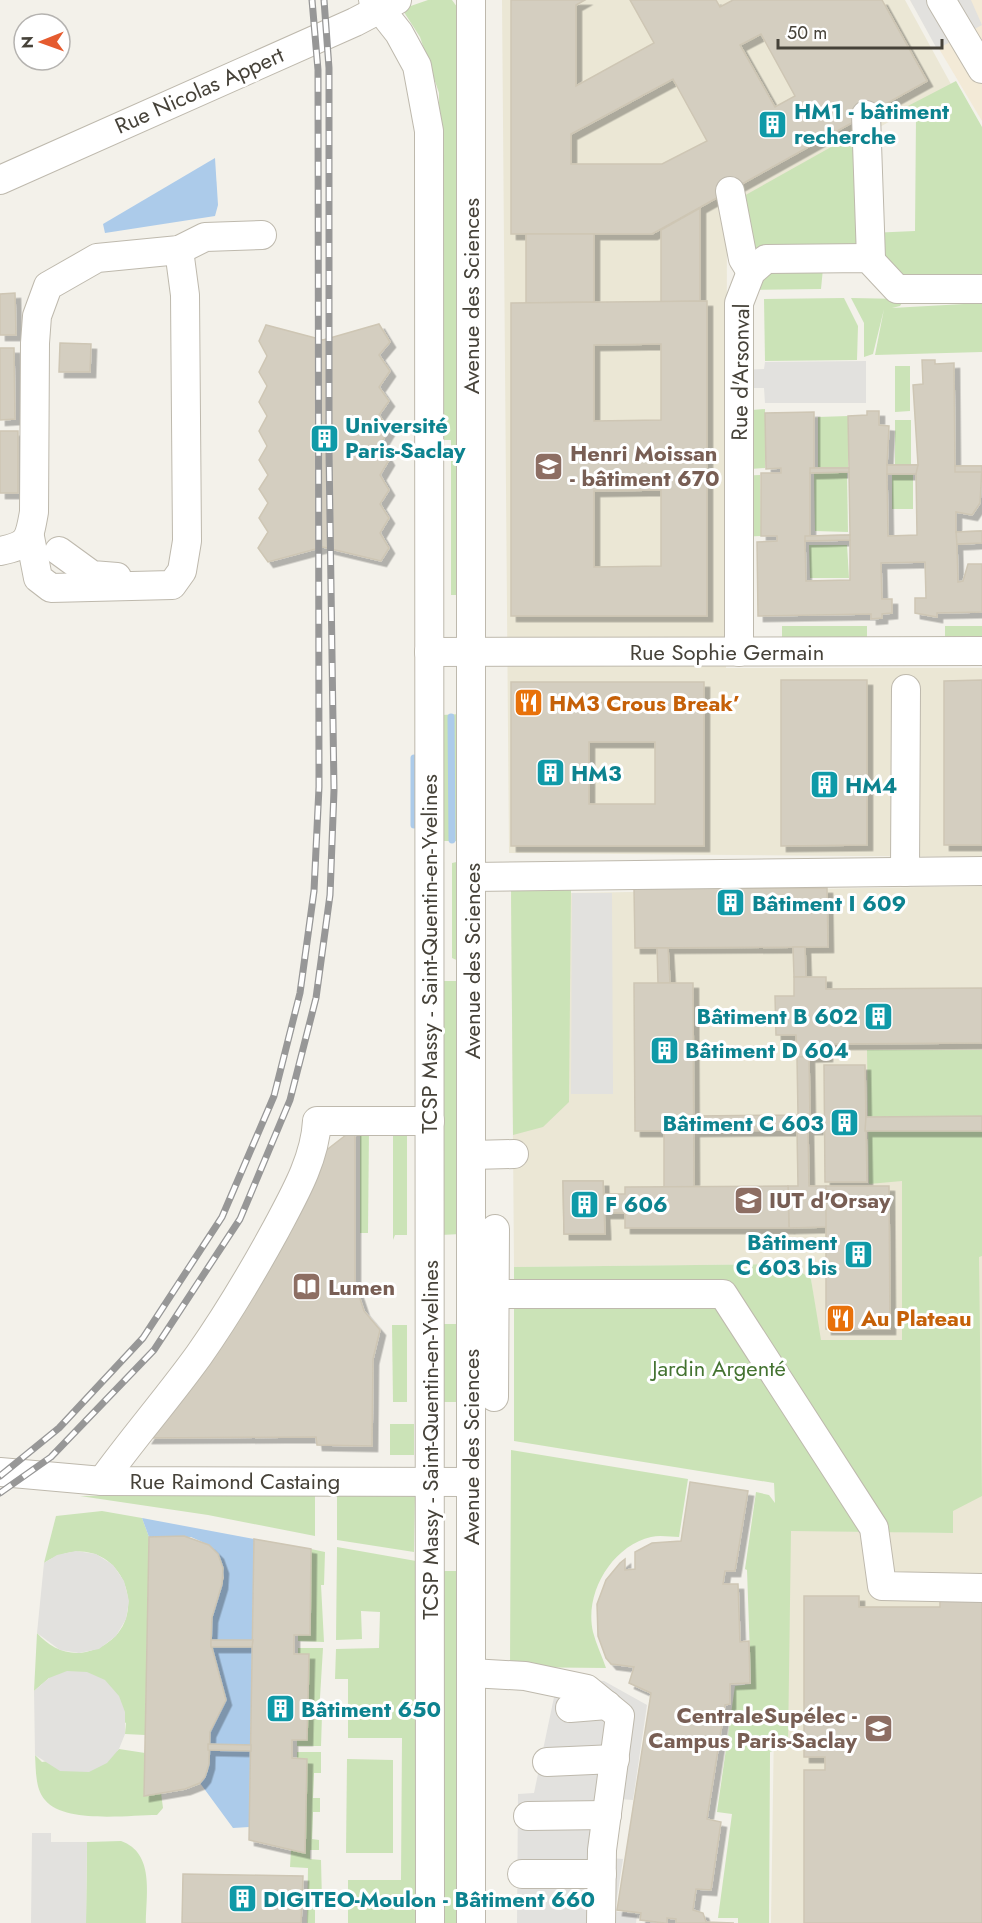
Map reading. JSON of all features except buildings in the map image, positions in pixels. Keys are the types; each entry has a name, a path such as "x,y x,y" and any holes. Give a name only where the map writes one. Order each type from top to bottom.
{"street":[{"name":"Avenue des Sciences","path":"471,0 471,1923"},
{"path":"941,0 981,66"},
{"name":"Rue Nicolas Appert","path":"0,180 384,3"},
{"name":"TCSP Massy - Saint-Quentin-en-Yvelines","path":"384,3 417,66 429,131 430,1923"},
{"path":"866,115 871,258 897,289 982,289"},
{"path":"730,191 743,259 751,272"},
{"path":"484,233 489,549"},
{"path":"179,250 185,295 187,541 182,571 172,585 133,588 51,588 38,578 30,537 34,512 35,343 38,316 48,286 97,258 179,250 205,237 262,235"},
{"name":"Rue d'Arsonval","path":"740,652 739,303 751,272 766,259 871,258"},
{"path":"0,551 20,547 30,537"},
{"path":"59,550 93,575 120,577 133,588"},
{"name":"Rue Sophie Germain","path":"429,651 472,653 982,651"},
{"path":"905,872 906,689"},
{"path":"472,877 982,871"},
{"path":"102,1481 198,1356 230,1309 285,1213 316,1139 317,1121 430,1121"},
{"path":"472,1155 514,1154"},
{"path":"494,1398 491,1285 495,1229"},
{"path":"491,1285 723,1294 874,1528 882,1586 982,1588"},
{"name":"Rue Raimond Castaing","path":"0,1472 52,1479 102,1481 471,1482"},
{"path":"471,1673 525,1676 587,1689 620,1716 607,1815 601,1923"},
{"path":"570,1708 607,1705"},
{"path":"547,1762 615,1760"},
{"path":"528,1816 607,1815"},
{"path":"522,1874 602,1874"}],"shaded area":[{"path":"502,0 905,0 952,86 727,214 726,668 982,668 982,857 509,853"},
{"path":"910,0 982,0 982,121"},
{"path":"910,0 971,0 982,25 937,49"},
{"path":"866,361 866,403 765,403 764,388 739,388 739,370 764,369 765,362"},
{"name":"IUT d'Orsay","path":"982,886 982,1923 771,1923 777,1530 953,1533 953,1511 820,1340 811,1279 790,1264 514,1267 511,894"},
{"path":"572,893 612,893 613,1094 571,1094"},
{"path":"76,1551 96,1554 113,1565 124,1581 129,1601 126,1619 116,1636 99,1649 79,1653 60,1650 37,1633 44,1563 57,1555"},
{"path":"67,1671 87,1672 105,1680 119,1696 125,1712 125,1734 119,1749 107,1763 89,1772 60,1771 35,1755 34,1691 49,1678"},
{"path":"558,1678 604,1681 647,1705 633,1800 620,1799 611,1858 623,1859 615,1911 637,1915 636,1923 517,1923 518,1794 534,1793"},
{"path":"32,1833 51,1833 51,1842 87,1842 86,1923 31,1923"}],"green space":[{"path":"428,0 452,0 460,11 461,595 451,595 451,440 441,440 439,93 420,37 402,9"},
{"path":"956,81 982,127 982,289 897,289 870,233 915,231 916,117 877,122"},
{"path":"865,128 868,258 824,258 821,289 742,290 742,197"},
{"path":"844,298 858,326 857,360 765,361 764,299"},
{"path":"851,298 904,299 900,306 892,308 982,303 982,352 875,355 884,309 873,354 864,357 864,323"},
{"path":"895,366 910,366 910,411 895,412"},
{"path":"765,409 765,468 736,470 752,410"},
{"path":"848,416 848,467 818,467 818,417"},
{"path":"895,420 911,420 911,465 895,465"},
{"path":"847,472 848,532 815,531 814,473"},
{"path":"760,475 761,536 736,537 735,476"},
{"path":"892,475 913,475 913,509 892,509"},
{"path":"809,545 847,545 849,578 810,578"},
{"path":"782,626 867,626 867,640 782,640"},
{"path":"945,626 982,626 982,641 945,641"},
{"path":"461,714 461,841 441,841 442,715"},
{"path":"461,861 461,962 452,958 452,863"},
{"path":"511,888 571,889 569,1102 543,1127 513,1135"},
{"path":"441,981 461,981 461,1234 441,1235"},
{"name":"Jardin Argenté","path":"867,1050 982,1050 982,1256 979,1257 982,1496 953,1511 953,1533 791,1531 788,1745 770,1752 769,1923 738,1923 738,1918 718,1918 732,1814 717,1812 735,1686 751,1684 747,1570 745,1569 756,1492 769,1495 775,1503 774,1483 514,1441 514,1267 790,1264 811,1279 821,1340 902,1340 902,1181 869,1184"},
{"path":"393,1124 407,1124 407,1235 395,1235 393,1240"},
{"path":"360,1129 369,1129 368,1233 360,1233"},
{"path":"442,1324 461,1324 461,1402 442,1402"},
{"path":"392,1325 407,1325 407,1402 393,1402"},
{"path":"390,1424 414,1424 414,1455 390,1455"},
{"path":"511,1450 688,1479 679,1537 654,1536 637,1542 613,1561 597,1587 591,1617 594,1636 606,1668 510,1667"},
{"path":"315,1494 315,1536 208,1515 80,1496"},
{"path":"337,1495 415,1495 414,1552 337,1540"},
{"path":"102,1511 142,1518 149,1537 145,1735 125,1734 126,1723 49,1678 34,1691 37,1633 59,1649 79,1653 110,1641 124,1623 128,1603 124,1582 112,1565 94,1554 71,1552 44,1563 56,1516"},
{"path":"337,1547 416,1561 417,1923 348,1923 348,1880 401,1880 402,1738 348,1738 348,1679 335,1679 336,1649 379,1648 380,1612 361,1611 362,1639 336,1640"},
{"path":"311,1549 325,1552 324,1585 321,1585 324,1642 298,1641 298,1635 310,1635"},
{"path":"441,1571 460,1571 461,1923 441,1923"},
{"path":"298,1648 323,1648 319,1714 322,1715 321,1746 297,1746 297,1740 307,1740 309,1654 298,1654"},
{"path":"119,1749 145,1753 144,1796 161,1793 163,1808 157,1815 114,1817 67,1812 54,1808 39,1790 35,1755 42,1762"},
{"path":"297,1752 321,1752 321,1773 314,1773 313,1798 320,1798 320,1812 313,1812 312,1839 319,1840 319,1850 310,1850 310,1859 321,1860 322,1902 315,1902 315,1923 307,1923 308,1868 290,1867 291,1850 305,1852 307,1759 297,1758"},
{"path":"347,1759 393,1760 393,1853 346,1853"},
{"path":"121,1841 132,1847 144,1865 147,1888 146,1923 86,1923 87,1842"}],"water":[{"path":"215,158 218,205 215,216 105,233 103,224"},
{"path":"142,1518 254,1539 249,1827 233,1828 200,1783 208,1771 210,1732 226,1700 211,1644 212,1617 224,1578 221,1561 209,1545 191,1537 149,1537"}],"waterway":[{"path":"451,717 452,840"},
{"path":"414,758 414,825"}],"railway":[{"path":"0,1476 59,1428 143,1338 222,1217 274,1096 300,993 314,891 319,787 318,70 312,0"},
{"path":"0,1493 51,1457 154,1350 240,1219 290,1100 316,998 330,895 334,790 329,451 329,68 324,0"}],"place":[{"name":"HM1 - bâtiment recherche","path":"773,124"},
{"name":"Université Paris-Saclay","path":"324,438"},
{"name":"Henri Moissan - bâtiment 670","path":"549,466"},
{"name":"HM3 Crous Break’","path":"528,703"},
{"name":"HM3","path":"550,773"},
{"name":"HM4","path":"824,785"},
{"name":"Bâtiment I 609","path":"731,903"},
{"name":"Bâtiment B 602","path":"879,1016"},
{"name":"Bâtiment D 604","path":"664,1050"},
{"name":"Bâtiment C 603","path":"845,1123"},
{"name":"IUT d'Orsay","path":"748,1200"},
{"name":"F 606","path":"584,1204"},
{"name":"Bâtiment C 603 bis","path":"858,1255"},
{"name":"Lumen","path":"307,1287"},
{"name":"Au Plateau","path":"840,1318"},
{"name":"Bâtiment 650","path":"280,1709"},
{"name":"CentraleSupélec - Campus Paris-Saclay","path":"878,1728"},
{"name":"DIGITEO-Moulon - Bâtiment 660","path":"242,1899"}]}
